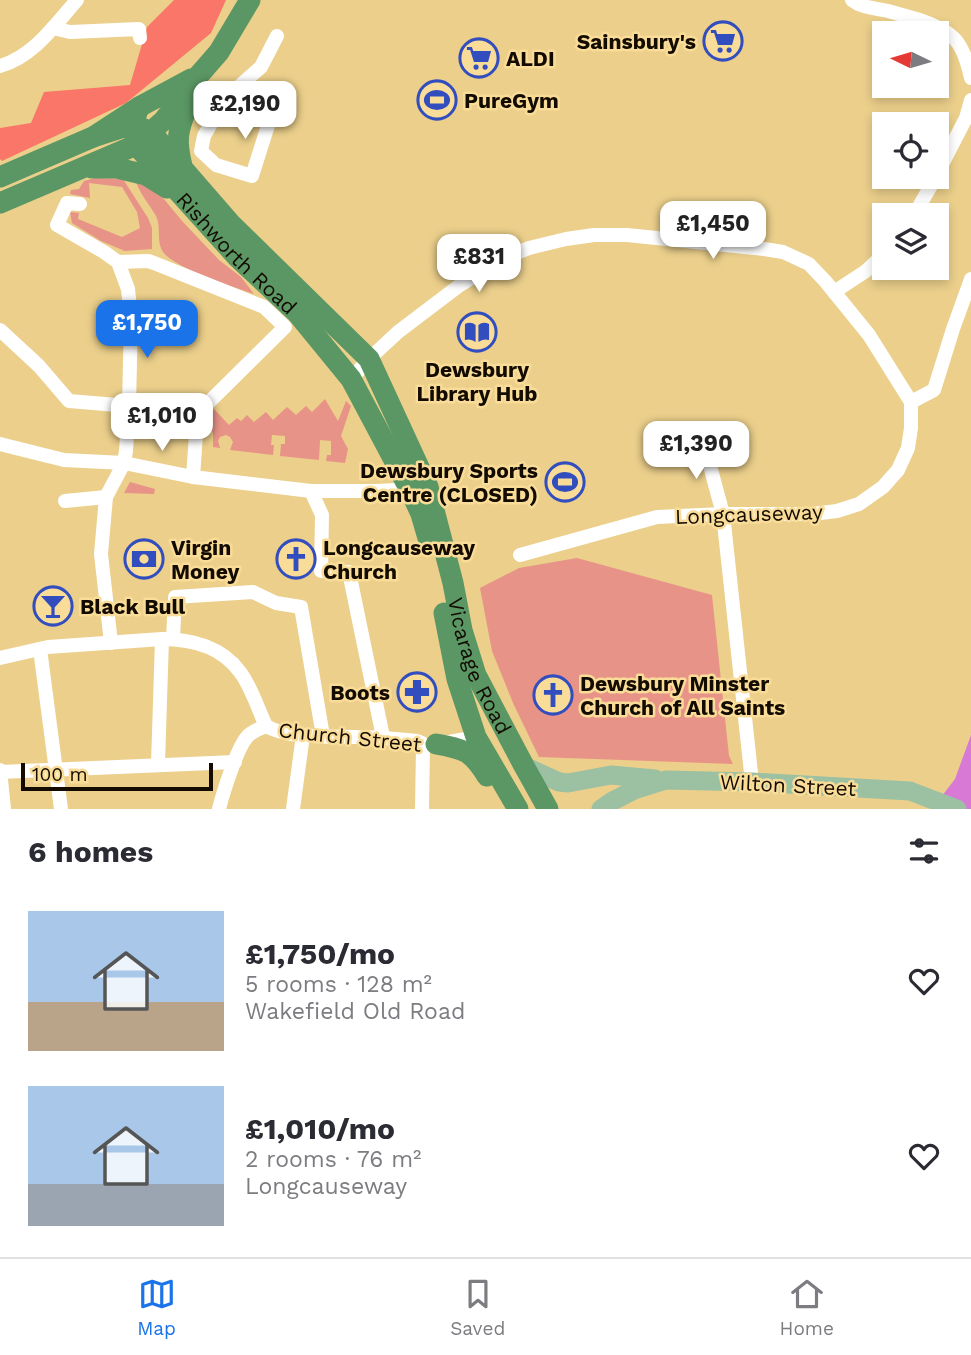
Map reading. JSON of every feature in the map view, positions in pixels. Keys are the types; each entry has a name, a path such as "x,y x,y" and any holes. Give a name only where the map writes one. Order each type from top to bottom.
{"highway":[{"path":"0,177 93,137 142,122 164,120 219,52 246,4"},
{"path":"0,203 86,168 199,75"},
{"path":"183,169 177,146 178,131 199,75"},
{"name":"Rishworth Road","path":"142,122 230,223 369,359"},
{"name":"Rishworth Road","path":"142,122 187,201 237,257 297,313 351,379"},
{"path":"86,168 117,168 146,175 187,201"},
{"name":"Vicarage Road","path":"369,359 453,583 462,630 476,675 548,809"},
{"name":"Vicarage Road","path":"351,379 419,489 421,513 436,561 457,679 476,737 518,809"},
{"path":"476,675 480,724 476,737"},
{"path":"430,745 456,748 472,756 502,801 518,809"}],"main road":[{"name":"Wilton Street","path":"523,766 559,782 611,775 909,791 957,809"},
{"name":"Wilton Street","path":"601,809 634,790 666,780"}],"street":[{"path":"0,66 25,54 53,28 76,0"},
{"path":"852,0 859,5 904,16 949,32 967,59 971,78"},
{"path":"53,28 70,32 139,29 140,38"},
{"path":"271,116 252,176 216,165 201,151 204,136 225,99 261,67 276,36"},
{"path":"949,151 966,118 971,100"},
{"path":"80,204 67,203 57,225 118,262 128,289 131,317 126,451 124,463 106,497 101,554 111,643"},
{"path":"351,379 398,332 460,285 504,258 529,248 580,237 627,235 783,252 809,264 869,335 911,402 934,390 971,279"},
{"path":"118,262 154,263 264,307 285,327 202,409 197,420 193,477"},
{"path":"834,292 872,265"},
{"path":"0,330 39,366 69,401 129,406"},
{"name":"Longcauseway","path":"520,555 657,517 813,514 837,511 859,504 883,487 898,470 908,448 911,402"},
{"path":"704,440 723,514 752,782"},
{"path":"0,444 64,460 124,463 193,477 311,491 419,489"},
{"path":"311,491 322,515 321,571 349,572 383,737"},
{"path":"65,501 106,497"},
{"path":"158,764 168,639 175,597 253,592 276,603 301,607 323,736"},
{"path":"0,658 48,647 168,639 207,645 229,659 242,673 266,726 247,736 240,747 219,809"},
{"path":"40,649 61,809"},
{"name":"Church Street","path":"266,726 274,731 303,735 383,737 430,745 476,737"},
{"path":"293,809 303,735"},
{"path":"422,809 430,745"},
{"path":"4,809 0,771 235,762"}],"shaded area":[{"path":"174,0 226,0 211,33 126,103 2,161 0,159 0,128 31,123 44,92 130,85 147,27"},
{"path":"135,177 158,192 183,222 219,260 241,277 254,294 203,276 166,255 161,248 156,216"},
{"path":"95,178 123,179 148,218 152,228 152,249 125,251 101,241 72,223 70,212 79,213 78,219 122,237 140,228 137,212 122,187 89,183 90,198 70,194 71,190 79,189 84,181"},
{"path":"325,399 338,421 346,401 351,406 341,436 348,449 345,463 326,461 327,455 331,455 331,441 320,440 319,460 280,456 285,436 272,435 273,455 230,450 233,442 226,435 218,441 220,448 213,447 213,433 208,421 214,409 229,425 237,418 241,421 247,415 254,422 266,412 273,420 287,407 296,415 306,406 312,412"},
{"path":"130,482 155,489 154,494 124,493"},
{"path":"577,558 712,595 729,756 733,764 539,757 492,651 480,588 519,568"},
{"path":"971,735 971,809 932,809 955,779"}],"place":[{"name":"Sainsbury's","path":"723,41"},
{"name":"ALDI","path":"479,58"},
{"name":"PureGym","path":"437,100"},
{"name":"Dewsbury Library Hub","path":"477,332"},
{"name":"Dewsbury Sports Centre (CLOSED)","path":"565,482"},
{"name":"Virgin Money","path":"144,559"},
{"name":"Longcauseway Church","path":"296,559"},
{"name":"Black Bull","path":"53,606"},
{"name":"Boots","path":"417,692"},
{"name":"Dewsbury Minster Church of All Saints","path":"553,695"}]}
